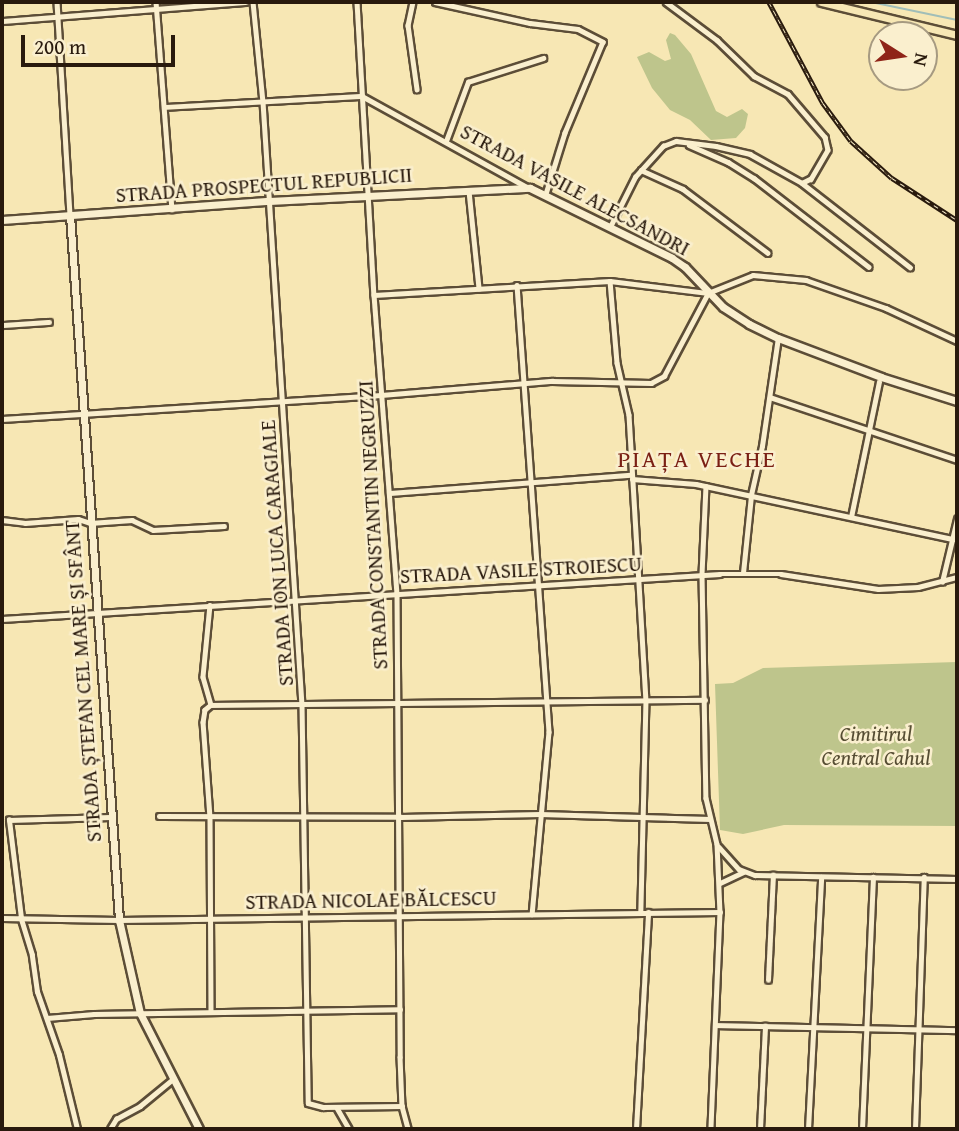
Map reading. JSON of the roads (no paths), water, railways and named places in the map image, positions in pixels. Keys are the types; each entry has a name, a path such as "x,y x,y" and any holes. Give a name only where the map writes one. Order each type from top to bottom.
{"main road":[{"path":"821,2 957,36"},
{"name":"STRADA PROSPECTUL REPUBLICII","path":"2,220 269,201 530,188"},
{"name":"STRADA VASILE ALECSANDRI","path":"530,188 678,263 734,315 778,338 881,377 957,401"},
{"name":"STRADA ȘTEFAN CEL MARE ȘI SFÂNT","path":"69,215 119,920 139,1013 199,1129"}],"street":[{"path":"57,2 69,215"},
{"path":"2,21 156,5 245,2"},
{"name":"STRADA ION LUCA CARAGIALE","path":"253,2 263,102 302,705 308,1103 336,1107"},
{"name":"STRADA CONSTANTIN NEGRUZZI","path":"358,2 374,295 397,593 401,817 397,842 397,916 402,1106 408,1129"},
{"path":"413,2 408,25 416,89"},
{"path":"435,2 518,21 578,29 603,42 571,117 546,194"},
{"path":"666,2 717,40 754,76 788,94 825,137 828,150 811,180 802,183"},
{"path":"156,5 172,209"},
{"path":"446,141 468,82 543,58"},
{"path":"164,107 362,96"},
{"name":"STRADA VASILE ALECSANDRI","path":"362,96 530,188"},
{"path":"610,227 640,170 663,146 671,142 686,143 751,154 802,183 910,267"},
{"path":"686,143 728,162 754,178 869,267"},
{"path":"640,170 671,182 768,253"},
{"path":"468,189 479,288"},
{"path":"374,295 610,281 708,293 745,277 796,277 886,308 957,341"},
{"path":"610,281 621,384 628,403 646,700 645,911 636,1129"},
{"path":"517,285 549,732 532,914"},
{"path":"2,419 381,396 525,382 651,383 662,379 708,293"},
{"path":"2,325 49,322"},
{"path":"743,573 751,495 770,397 778,338"},
{"path":"852,517 880,382"},
{"path":"770,397 957,460"},
{"path":"389,493 514,485 531,481 632,477 706,486 953,539"},
{"path":"706,486 702,575 705,700 710,820 717,844 720,883 711,1129"},
{"path":"2,520 27,523 78,519 90,523 132,520 153,530 224,526"},
{"path":"942,582 957,519"},
{"name":"STRADA VASILE STROIESCU","path":"2,619 540,583 743,573 810,577 878,589 903,589 957,577"},
{"path":"210,605 204,677 211,705"},
{"path":"211,1012 210,817 203,722 205,710 211,705 548,704 705,700"},
{"path":"159,816 303,818 540,814 710,820"},
{"path":"77,1129 47,1018 37,992 32,955 21,918 9,820 110,817"},
{"path":"717,844 727,859 744,872 773,876 957,879"},
{"path":"720,883 744,872"},
{"path":"768,980 773,876"},
{"path":"808,1129 821,877"},
{"path":"862,1129 873,877"},
{"path":"915,1129 924,877"},
{"name":"STRADA NICOLAE BĂLCESCU","path":"2,918 119,920 720,912"},
{"path":"47,1018 139,1013 400,1009"},
{"path":"715,1025 957,1030"},
{"path":"760,1129 765,1026"},
{"path":"110,1129 116,1119 140,1106 173,1079"},
{"path":"349,1129 336,1107 402,1106"}],"waterway":[{"path":"871,2 957,20"}],"railway":[{"path":"769,2 823,103 851,141 892,178 957,220"}],"district":[{"name":"PIAȚA VECHE","path":"697,459"}],"park label":[{"name":"Cimitirul Central Cahul","path":"876,746"}]}
